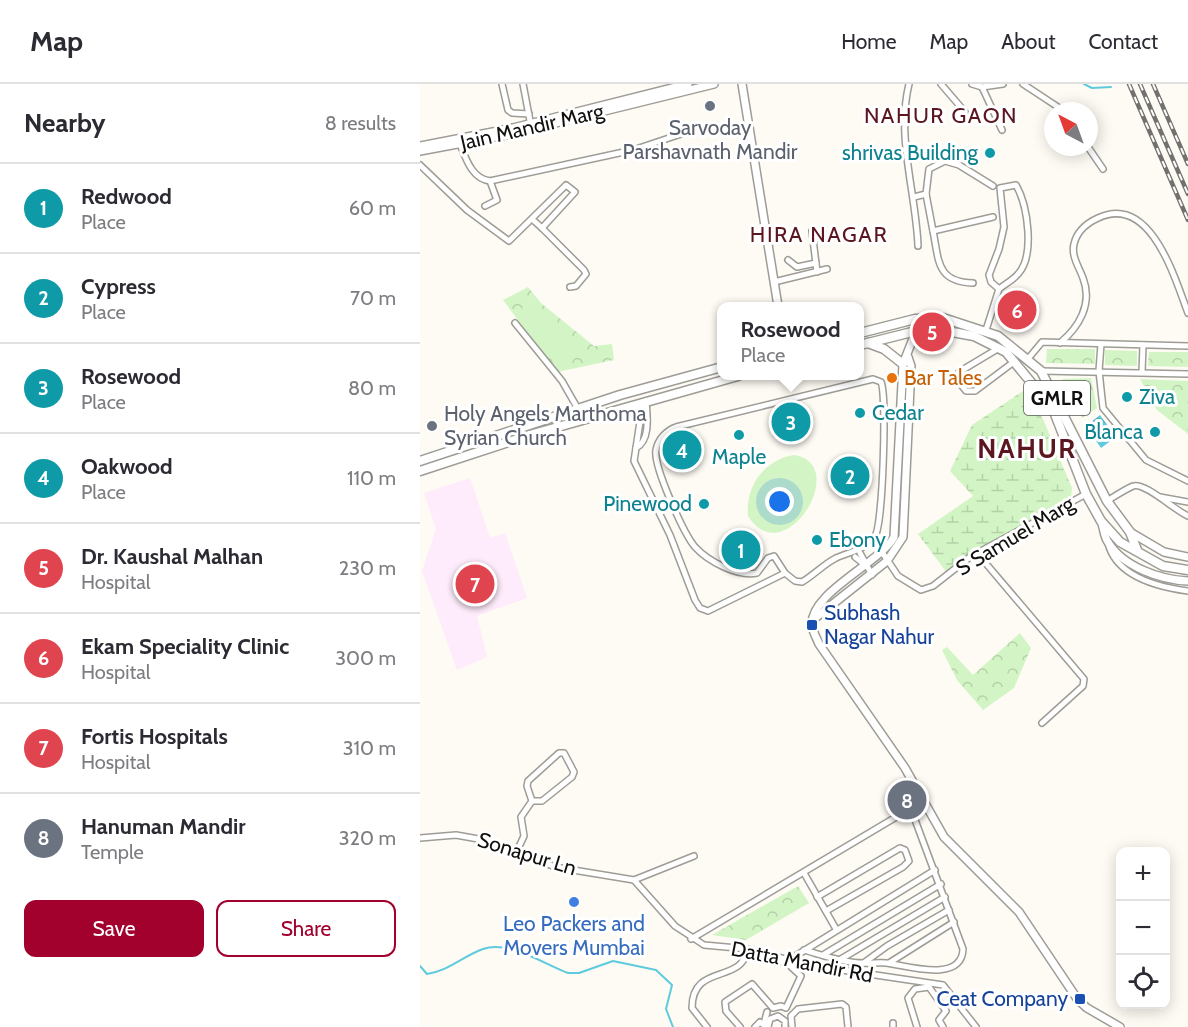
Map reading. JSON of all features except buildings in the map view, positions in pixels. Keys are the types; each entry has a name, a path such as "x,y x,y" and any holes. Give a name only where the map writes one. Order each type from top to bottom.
{"main road":[{"name":"GMLR","path":"864,332 915,319 944,318 986,330 998,336 1041,371 1107,501 1130,532 1137,550"},
{"name":"GMLR","path":"864,344 916,331 936,329 975,336 999,348 1015,361 1053,409 1086,494 1101,521 1120,542 1137,550"},
{"path":"864,344 884,349 905,360"},
{"path":"420,471 578,409 717,368"},
{"path":"420,461 720,380"},
{"path":"1137,550 1163,566 1188,570"}],"street":[{"path":"502,84 508,110 512,113 529,114"},
{"path":"523,84 531,126"},
{"name":"Jain Mandir Marg","path":"420,146 432,146 503,133 684,87 710,84"},
{"path":"742,84 777,302"},
{"path":"909,84 904,132 914,197 918,246"},
{"path":"941,84 964,112"},
{"path":"972,84 982,87 1003,84"},
{"path":"1023,84 1050,102"},
{"path":"982,87 1002,130"},
{"path":"460,144 472,171 484,180 490,181 633,150 684,133"},
{"name":"Jain Mandir Marg","path":"450,143 460,144 475,138"},
{"name":"Jain Mandir Marg","path":"420,151 432,146"},
{"path":"1094,156 1102,169"},
{"path":"973,283 951,280 941,271 926,194 929,169 945,161 959,165 993,186"},
{"path":"420,165 467,210 506,240 513,240 566,185 570,186 575,195 542,228"},
{"path":"485,206 497,200 490,181"},
{"path":"986,330 999,289 1019,274 1028,257 1027,215 1016,185 1000,188 1004,227 989,275 991,282 999,289"},
{"path":"914,197 926,194"},
{"path":"1060,343 1074,331 1083,316 1086,298 1084,281 1073,255 1074,243 1086,224 1101,216 1112,214 1128,216 1156,237 1188,313"},
{"path":"933,231 993,217"},
{"path":"532,219 584,270 586,274 578,284 570,287"},
{"path":"812,231 817,272"},
{"path":"788,260 797,267 798,276"},
{"path":"797,267 816,263"},
{"path":"774,282 827,269"},
{"path":"915,319 916,331 905,360 906,395 899,526 894,537 882,552 825,599 816,610 812,625 819,644 905,768 944,837 1019,912 1078,1000 1087,1008 1120,1027"},
{"path":"515,323 562,381 578,409"},
{"path":"1027,360 1042,342 1188,346"},
{"path":"1101,344 1099,371 1103,408 1146,460 1188,481"},
{"path":"1142,372 1143,345"},
{"path":"999,348 959,372 961,385 966,391 975,391 1015,361"},
{"path":"1041,371 1188,374"},
{"path":"878,379 883,385 882,477 877,532 870,542 851,554 836,559 802,582 795,581 785,573 774,556 768,558 757,573 742,574 694,546 667,491 656,456 660,441 669,429 676,427 878,379"},
{"path":"644,401 634,461 670,535 700,608 704,611 713,609 785,573"},
{"path":"1107,501 1135,485 1143,486 1188,516"},
{"name":"S Samuel Marg","path":"887,561 898,576 921,590 933,586 977,553 1086,494"},
{"path":"1156,496 1188,502"},
{"path":"1101,521 1111,556 1130,572 1162,587 1188,591"},
{"path":"814,619 887,561 903,537 899,526"},
{"path":"1130,532 1164,552 1188,557"},
{"path":"1107,542 1134,565 1152,574 1188,581"},
{"path":"882,552 887,561"},
{"path":"977,553 1084,679 1083,686 1042,723"},
{"path":"857,555 872,575"},
{"path":"559,753 564,753 574,772 572,777 542,801 532,801 527,786 530,778 559,753"},
{"path":"517,851 524,836 521,817 532,801"},
{"path":"691,939 924,801"},
{"path":"804,950 864,964 888,963 930,972 948,967 962,956 954,922 941,884 911,808"},
{"name":"Sonapur Ln","path":"420,838 456,835 484,840 555,867 634,880"},
{"path":"818,897 900,848 905,850 909,861 903,867 826,911"},
{"path":"634,880 694,856"},
{"path":"797,955 935,870"},
{"path":"804,873 836,929"},
{"name":"Datta Mandir Rd","path":"634,880 675,926 691,939 704,945 749,951 808,965 943,985 976,1027"},
{"path":"823,955 941,884"},
{"path":"841,959 945,897"},
{"path":"864,964 887,946 949,910"},
{"path":"888,963 954,922"},
{"path":"707,1027 692,1008 693,991 699,982 738,965 749,951 788,964 801,976 786,1008 780,1006 772,1008 755,986 750,985 724,1004 726,1011 740,1027"},
{"path":"917,1027 908,998 915,989 929,987 946,1011 939,1020 943,1027"},
{"path":"792,1027 791,1016 798,1009 842,1004 846,1007 848,1027"},
{"path":"778,1016 780,1006"},
{"path":"766,1026 767,1012"},
{"path":"766,1026 770,1019 778,1016"},
{"path":"778,1016 785,1021 785,1027"},
{"path":"755,1027 760,1022 766,1026"}],"shaded area":[{"path":"470,478 490,538 505,533 527,598 477,616 487,657 457,670 422,571 436,529 424,493"}],"green space":[{"path":"528,287 541,303 594,346 612,344 614,360 557,372 503,300"},
{"path":"536,303 579,345 572,363 562,366 517,310"},
{"path":"1047,349 1095,349 1095,364 1046,363"},
{"path":"1105,350 1137,351 1137,366 1105,365"},
{"path":"1149,352 1188,352 1188,367 1148,366"},
{"path":"1091,378 1097,408 1082,418 1062,379"},
{"path":"1140,379 1188,381 1188,434 1157,410"},
{"path":"1023,391 1043,419 1072,488 1071,498 973,553 947,573 918,534 973,496 950,471 972,425"},
{"path":"794,455 810,463 816,476 814,494 806,511 794,525 779,532 763,530 748,516 753,485 765,469 774,462"},
{"path":"1020,633 1031,648 1014,688 983,710 957,680 942,650 947,647 973,675"},
{"path":"798,886 809,903 746,940 712,935"}],"water":[{"path":"1100,415 1116,437 1101,448 1086,426"}],"waterway":[{"path":"1084,84 1092,88 1111,87"},
{"path":"420,966 427,974 435,972 476,952 493,947 515,950 568,973 579,973 613,961 656,970 672,985 666,1009 673,1027"}],"railway":[{"path":"1129,84 1188,220"},
{"path":"1140,84 1188,194"},
{"path":"1153,84 1188,164"}],"place":[{"name":"Sarvoday Parshavnath Mandir","path":"710,106"},
{"name":"shrivas Building","path":"990,153"},
{"name":"Ekam Speciality Clinic","path":"1017,310"},
{"name":"Dr. Kaushal Malhan","path":"932,332"},
{"name":"Bar Tales","path":"892,378"},
{"name":"Ziva","path":"1127,397"},
{"name":"Cedar","path":"860,413"},
{"name":"Rosewood","path":"791,422"},
{"name":"Holy Angels Marthoma Syrian Church","path":"432,426"},
{"name":"Blanca","path":"1155,432"},
{"name":"Maple","path":"739,435"},
{"name":"Oakwood","path":"682,450"},
{"name":"Cypress","path":"850,476"},
{"name":"Pinewood","path":"704,504"},
{"name":"Ebony","path":"817,540"},
{"name":"Redwood","path":"741,550"},
{"name":"Fortis Hospitals","path":"475,584"},
{"name":"Subhash Nagar Nahur","path":"812,625"},
{"name":"Hanuman Mandir","path":"907,800"},
{"name":"Leo Packers and Movers Mumbai","path":"574,902"},
{"name":"Ceat Company","path":"1080,999"}],"district":[{"name":"NAHUR GAON","path":"941,115"},
{"name":"HIRA NAGAR","path":"819,234"},
{"name":"NAHUR","path":"1027,449"}]}
